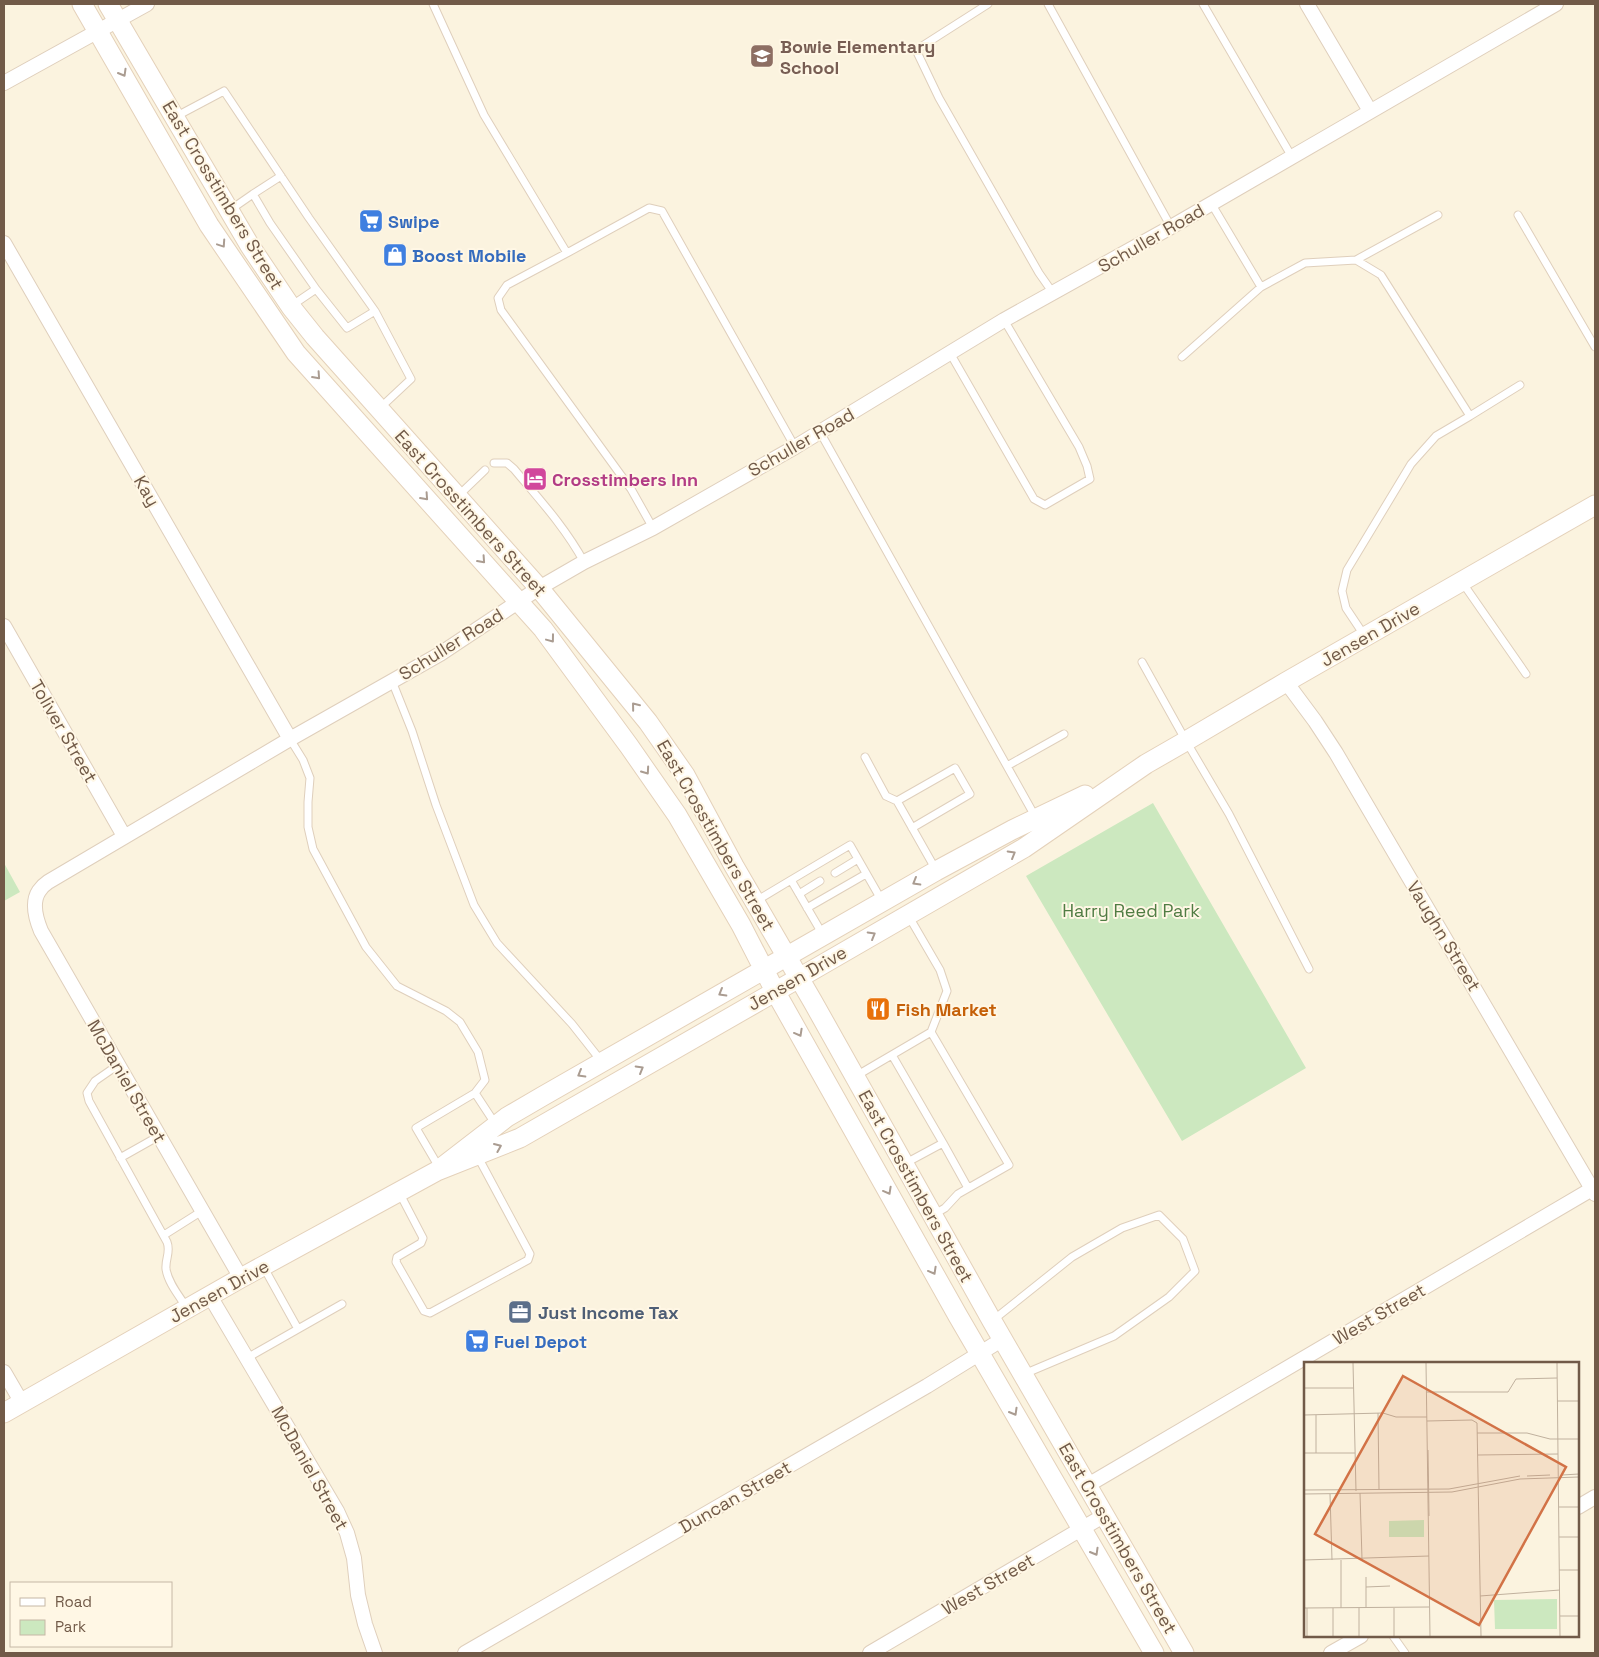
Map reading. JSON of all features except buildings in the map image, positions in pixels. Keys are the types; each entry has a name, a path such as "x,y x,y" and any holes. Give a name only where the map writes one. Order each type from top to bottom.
{"main road":[{"name":"East Crosstimbers Street","path":"82,4 209,225 296,353 543,629 677,815 741,925 775,991 980,1353 1154,1653"},
{"name":"East Crosstimbers Street","path":"108,4 250,246 291,307 315,337 538,588 652,728 685,775 992,1321 1184,1653"},
{"path":"209,225 229,210"},
{"path":"362,427 379,409"},
{"name":"Jensen Drive","path":"4,1413 187,1308 438,1170 507,1117 764,969 936,871 1040,826 1595,505"},
{"path":"625,741 652,728"},
{"name":"Jensen Drive","path":"438,1170 520,1138 555,1118 1024,848 1040,826"},
{"path":"543,1096 555,1118"},
{"path":"909,1228 933,1215"}],"street":[{"path":"4,83 147,4"},
{"path":"1307,4 1370,111"},
{"name":"Schuller Road","path":"48,882 290,739 440,654 538,588 584,562 653,528 795,447 1004,320 1171,227 1556,4"},
{"name":"Kay","path":"4,243 290,739"},
{"name":"Toliver Street","path":"4,626 124,836"},
{"name":"Vaughn Street","path":"1286,682 1316,721 1336,753 1594,1191"},
{"name":"McDaniel Street","path":"48,882 38,891 35,902 35,917 41,931 241,1278"},
{"name":"West Street","path":"1088,1485 1594,1191"},
{"name":"McDaniel Street","path":"210,1296 248,1358 347,1533 354,1558 358,1595 375,1653"},
{"name":"Duncan Street","path":"465,1653 918,1391 1003,1339"},
{"path":"4,1372 22,1403"},
{"path":"1579,1506 1595,1497"},
{"name":"West Street","path":"870,1653 1105,1515"},
{"path":"1331,1653 1359,1637"}],"lane":[{"path":"433,4 484,115 567,254"},
{"path":"988,4 916,50 939,98 1039,273 1053,293"},
{"path":"1048,4 1171,227"},
{"path":"1203,4 1292,157"},
{"path":"175,117 224,91 309,218 375,310 411,379 379,409"},
{"path":"229,210 281,176"},
{"path":"253,194 270,223 316,289 347,328 375,310"},
{"path":"1211,203 1261,287"},
{"path":"653,528 631,489 611,460 501,310 498,298 507,285 649,208 662,211 795,447"},
{"path":"1518,215 1595,347"},
{"path":"1182,357 1261,287 1305,263 1356,260 1438,216"},
{"path":"1356,260 1381,275 1470,416"},
{"path":"291,307 316,289"},
{"path":"950,353 1034,499 1045,505 1090,479 1079,447 1004,320"},
{"path":"1364,637 1346,608 1342,591 1346,570 1411,464 1436,436 1520,385"},
{"path":"820,432 1040,826"},
{"path":"494,463 507,463 514,469 559,522 584,562"},
{"path":"457,497 485,470"},
{"path":"1462,581 1526,674"},
{"path":"1142,662 1229,814 1309,969"},
{"path":"392,681 412,731 436,805 474,905 497,943 572,1024 602,1062"},
{"path":"1007,766 1064,734"},
{"path":"290,739 303,760 310,778 308,827 313,849 366,947 397,986 446,1011 460,1022 478,1052 484,1080 475,1093 416,1128 438,1170"},
{"path":"865,757 886,796 897,801 936,871"},
{"path":"897,801 955,768 970,794 912,828"},
{"path":"755,901 850,845 883,902"},
{"path":"835,873 858,859"},
{"path":"807,908 866,874"},
{"path":"791,880 824,936"},
{"path":"799,894 820,881"},
{"path":"855,1076 931,1032 946,991 940,970 908,914"},
{"path":"931,1032 1008,1165 958,1194 945,1208 933,1215"},
{"path":"892,1055 968,1188"},
{"path":"118,1065 95,1081 87,1093 92,1108 164,1235 170,1249 166,1269 172,1284 187,1308"},
{"path":"475,1093 496,1126"},
{"path":"120,1158 159,1136"},
{"path":"904,1164 943,1143"},
{"path":"399,1192 423,1238 421,1244 397,1257 396,1262 424,1311 430,1313 528,1260 530,1254 478,1156"},
{"path":"164,1235 202,1211"},
{"path":"992,1321 1072,1257 1122,1228 1159,1215 1183,1239 1194,1271 1169,1297 1114,1336 1023,1374"},
{"path":"263,1266 298,1329"},
{"path":"248,1358 342,1304"},
{"path":"1394,1637 1405,1653"}],"green space":[{"name":"Harry Reed Park","path":"1153,803 1306,1068 1182,1141 1026,876"},
{"path":"4,863 20,892 4,901"}],"place":[{"name":"Bowie Elementary School","path":"762,56"},
{"name":"Swipe","path":"371,221"},
{"name":"Boost Mobile","path":"395,255"},
{"name":"Crosstimbers Inn","path":"535,479"},
{"name":"Fish Market","path":"878,1009"},
{"name":"Just Income Tax","path":"520,1312"},
{"name":"Fuel Depot","path":"477,1341"}]}
